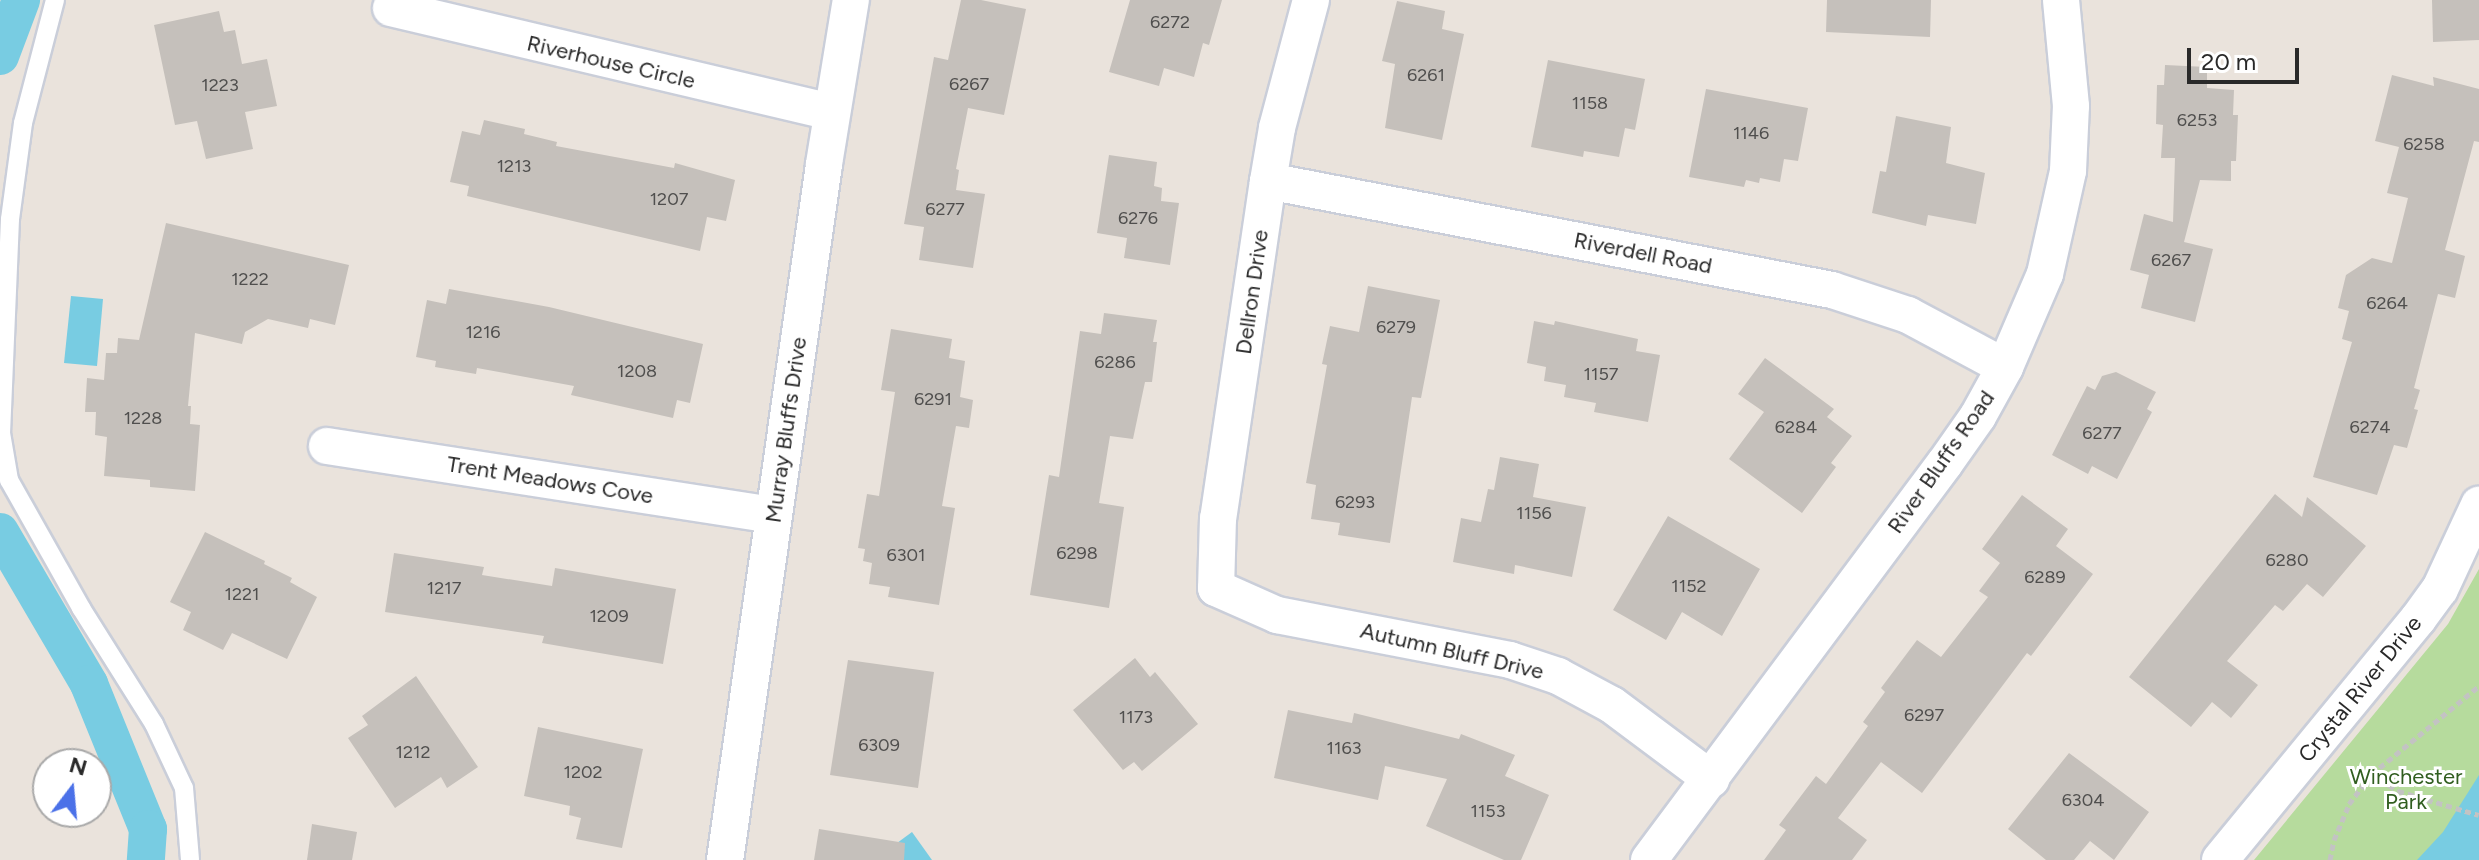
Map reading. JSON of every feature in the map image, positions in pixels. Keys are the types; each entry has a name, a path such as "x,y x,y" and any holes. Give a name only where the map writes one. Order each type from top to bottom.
{"street":[{"name":"Murray Bluffs Drive","path":"725,860 832,112 851,0"},
{"name":"Dellron Drive","path":"1216,588 1218,518 1268,181 1277,128 1311,0"},
{"name":"River Bluffs Road","path":"1649,860 1945,463 1978,416 2005,367 2045,274 2068,171 2071,106 2061,0"},
{"name":"Riverhouse Circle","path":"391,8 832,112"},
{"name":"Riverdell Road","path":"1268,181 1832,290 1908,315 2005,367"},
{"name":"Trent Meadows Cove","path":"327,446 773,515"},
{"name":"Crystal River Drive","path":"2220,860 2440,589 2479,505"},
{"name":"Autumn Bluff Drive","path":"1216,588 1277,615 1510,660 1558,676 1612,705 1711,779"}],"lane":[{"path":"55,0 23,123 10,219 1,433 9,480 81,608 154,724 184,788 190,860"}],"path":[{"path":"2330,860 2334,840 2349,804 2372,774 2479,686"},
{"path":"2372,774 2398,791 2479,815"}],"green space":[{"name":"Winchester Park","path":"2479,569 2479,860 2254,860 2448,624"}],"water":[{"path":"71,296 103,299 97,366 64,363"},
{"path":"2479,775 2479,860 2417,860 2443,832"},
{"path":"912,832 932,860 903,860 893,846"}],"building":[{"path":"961,0 981,0 1026,9 1004,115 968,108 956,169 959,170 956,190 985,194 973,268 919,260 924,227 904,224 934,57 948,60"},
{"path":"1130,0 1222,0 1209,45 1203,43 1194,77 1164,68 1159,86 1109,72"},
{"path":"1827,0 1931,0 1930,37 1826,32"},
{"path":"2432,0 2479,0 2479,40 2433,42"},
{"path":"1397,1 1445,11 1442,29 1464,34 1442,140 1385,128 1395,64 1382,61"},
{"path":"219,11 224,32 235,30 242,64 267,59 277,106 245,112 253,149 206,159 197,121 175,125 154,25"},
{"path":"1548,60 1645,79 1635,130 1625,128 1619,157 1584,151 1583,157 1531,147"},
{"path":"2165,65 2207,67 2207,88 2234,90 2233,115 2238,115 2236,161 2231,161 2231,181 2200,180 2184,242 2213,249 2195,322 2141,308 2149,275 2130,270 2144,214 2173,222 2175,158 2161,158 2163,125 2156,124 2157,85 2164,85"},
{"path":"2392,75 2434,86 2433,77 2479,89 2479,142 2474,141 2445,250 2465,256 2455,298 2438,294 2414,388 2420,390 2414,409 2418,410 2407,448 2394,445 2377,495 2313,477 2352,342 2342,339 2349,311 2338,308 2346,275 2372,258 2392,263 2408,198 2387,193 2399,147 2375,141"},
{"path":"1706,89 1808,108 1798,161 1784,159 1780,182 1760,178 1759,183 1746,180 1744,187 1689,177"},
{"path":"1896,116 1951,127 1946,163 1985,173 1976,224 1928,215 1926,226 1872,213 1880,171 1886,172"},
{"path":"484,120 525,129 524,134 557,142 556,146 674,168 675,163 735,180 726,221 707,217 700,251 467,196 469,186 450,182 462,131 480,135"},
{"path":"1109,155 1157,162 1154,186 1162,188 1161,201 1179,203 1170,265 1124,258 1127,238 1097,233"},
{"path":"166,223 349,265 335,325 310,319 308,328 268,319 245,332 242,344 195,333 188,406 191,406 190,424 200,425 195,491 150,487 150,480 104,476 107,437 95,435 96,412 85,412 87,378 104,380 106,353 117,353 118,338 139,340"},
{"path":"1368,286 1440,300 1421,398 1412,397 1390,543 1338,535 1340,523 1311,519 1316,485 1306,483 1327,365 1322,364 1330,326 1359,332"},
{"path":"449,289 549,307 703,344 690,403 677,400 673,418 571,395 574,386 477,368 476,374 435,367 436,361 416,357 427,300 446,304"},
{"path":"1104,313 1157,320 1152,382 1145,382 1133,439 1110,436 1099,503 1124,507 1109,608 1030,595 1049,475 1059,477 1080,331 1101,334"},
{"path":"1534,321 1554,325 1555,321 1638,339 1636,351 1660,355 1648,422 1594,412 1596,403 1564,397 1566,385 1544,381 1546,367 1527,363"},
{"path":"891,329 952,339 949,358 965,361 960,397 973,400 969,428 956,426 942,506 955,508 939,605 888,597 890,587 869,584 872,563 863,561 865,549 858,548 867,494 879,496 895,392 881,390"},
{"path":"1765,358 1834,409 1827,417 1852,436 1831,463 1836,467 1802,513 1729,459 1764,412 1738,394"},
{"path":"2116,372 2156,392 2147,409 2152,412 2117,479 2092,466 2088,474 2052,455 2087,386 2095,390 2102,376"},
{"path":"1500,457 1539,464 1533,497 1586,507 1572,577 1515,565 1514,574 1453,562 1461,518 1481,522 1488,489 1494,490"},
{"path":"2275,494 2302,517 2307,497 2366,546 2323,597 2307,584 2283,611 2275,605 2227,661 2258,685 2231,718 2212,702 2191,727 2129,677"},
{"path":"2022,495 2068,529 2056,546 2093,574 2031,656 2027,653 1922,793 1881,762 1838,818 1867,840 1852,860 1764,860 1786,830 1779,825 1816,776 1826,784 1868,726 1863,722 1885,692 1881,688 1917,640 1941,657 1988,597 1979,591 2000,563 1982,549"},
{"path":"1668,516 1760,569 1722,636 1682,612 1666,640 1613,610"},
{"path":"205,532 265,561 264,564 292,578 290,582 317,597 287,659 232,633 223,650 183,630 191,612 170,602"},
{"path":"394,553 484,567 482,575 552,586 555,568 676,589 663,664 542,643 544,636 385,612"},
{"path":"1135,658 1150,677 1155,672 1198,724 1142,771 1134,762 1123,770 1073,710"},
{"path":"848,660 934,672 918,788 830,775"},
{"path":"416,676 478,767 447,788 441,777 395,808 348,738 368,725 362,716"},
{"path":"1288,710 1352,723 1354,713 1459,739 1461,734 1515,755 1505,776 1549,795 1521,860 1504,860 1426,826 1447,779 1385,766 1378,800 1274,778"},
{"path":"538,727 643,749 622,848 576,839 581,818 569,815 570,806 524,796"},
{"path":"2069,753 2149,812 2114,860 2090,841 2074,860 2046,860 2008,829"},
{"path":"312,824 357,832 352,860 307,860"},
{"path":"819,829 905,843 904,860 814,860"}],"waterway":[{"path":"0,56 21,0"},
{"path":"0,532 89,684 148,829 146,860"}]}
